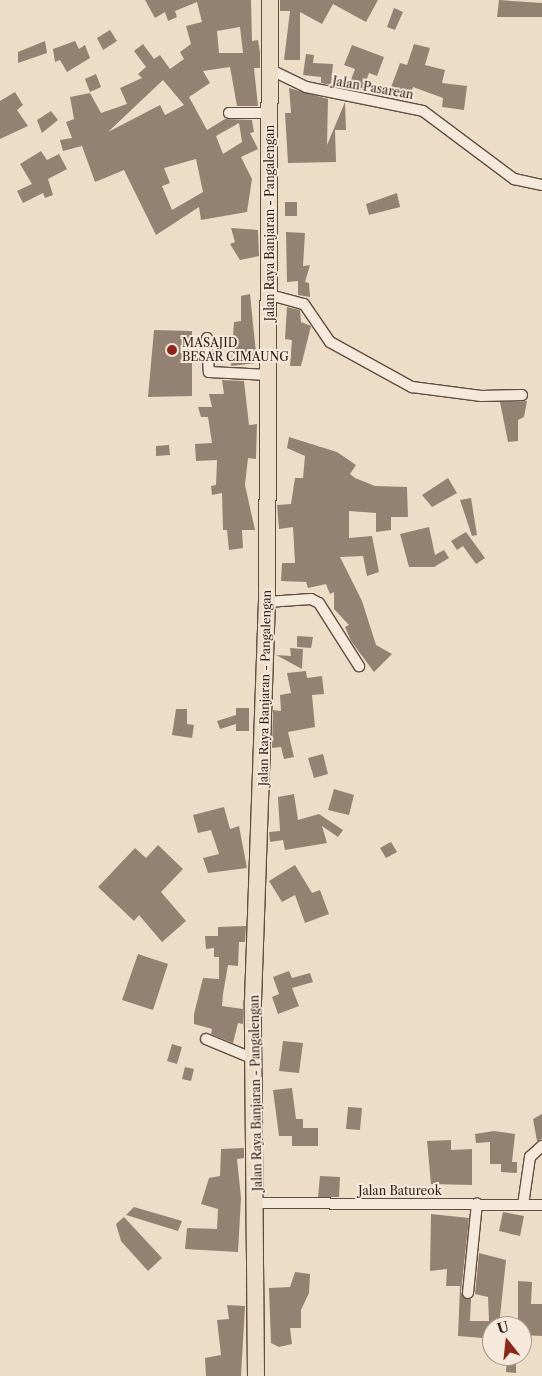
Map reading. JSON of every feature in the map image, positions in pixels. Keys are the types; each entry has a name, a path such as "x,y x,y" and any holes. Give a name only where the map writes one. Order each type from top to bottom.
{"main road":[{"name":"Jalan Raya Banjaran - Pangalengan","path":"256,1376 258,1203 254,1059 267,602 271,173 270,0"}],"street":[{"name":"Jalan Pasarean","path":"271,70 306,87 423,111 450,126 514,179 542,185"},
{"path":"229,113 271,112"},
{"path":"270,295 304,304 330,342 412,387 481,396 522,395"},
{"path":"207,338 209,372 268,375"},
{"path":"267,602 311,599 319,603 359,666"},
{"path":"206,1039 254,1059"},
{"path":"523,1205 530,1157 542,1146"},
{"name":"Jalan Batureok","path":"258,1203 477,1203 542,1205"},
{"path":"468,1293 477,1203"}],"building":[{"path":"145,0 251,0 252,41 258,40 260,52 260,68 254,68 258,106 237,106 230,67 203,71 210,83 189,97 207,130 225,119 252,120 254,132 250,133 258,149 241,157 252,179 247,212 201,220 199,207 156,235 124,170 95,182 82,146 63,151 60,140 72,138 66,122 74,119 70,97 90,93 101,113 127,104 120,88 142,78 138,74 146,67 134,51 143,44 154,59 160,55 170,69 184,59 180,52 191,44 186,26 202,22 197,2 175,11 177,17 168,21 165,12 155,18","holes":["240,27 243,53 219,53 217,31","163,80 184,105 165,115 160,105 108,132","239,123 242,142 223,154 216,136","196,159 203,192 172,210 162,186 170,183 164,168"]},
{"path":"280,0 378,0 366,22 333,4 322,24 300,12 300,60 284,60 290,11 280,11"},
{"path":"499,0 542,3 542,17 497,17"},
{"path":"394,8 403,12 395,30 387,27"},
{"path":"110,30 117,41 103,50 97,38"},
{"path":"45,41 47,53 18,63 18,52"},
{"path":"75,41 79,49 85,45 90,58 67,72 60,60 55,62 53,49"},
{"path":"414,44 430,48 425,65 445,70 442,83 467,86 464,110 442,107 443,98 413,87 410,96 390,90 400,63 407,65"},
{"path":"352,45 384,57 377,76 369,73 362,92 348,88 355,69 344,65"},
{"path":"306,54 314,55 313,63 333,64 331,85 321,83 321,77 303,75"},
{"path":"96,74 101,87 90,92 85,79"},
{"path":"289,88 328,99 327,145 345,102 346,130 335,130 336,162 288,163 285,113 291,113"},
{"path":"15,92 23,105 17,110 28,126 0,139 0,101"},
{"path":"51,111 58,120 42,133 37,120"},
{"path":"41,151 47,160 59,154 67,169 48,179 53,195 45,198 43,193 23,203 17,191 32,184 20,164"},
{"path":"397,193 400,207 369,215 366,204"},
{"path":"285,202 297,202 297,216 285,216"},
{"path":"231,228 258,230 259,256 240,260 230,244 235,242"},
{"path":"286,232 305,233 303,266 310,265 305,282 309,283 310,297 298,295 298,281 287,282"},
{"path":"250,294 257,363 231,366 234,322 241,321 241,296"},
{"path":"287,307 300,310 301,322 311,326 301,366 290,366 292,340 285,339"},
{"path":"154,330 192,331 192,396 148,397"},
{"path":"222,380 244,381 249,425 257,424 256,459 248,458 245,485 255,530 242,530 243,548 229,550 227,530 223,530 222,493 212,495 211,486 216,485 217,460 196,461 195,444 212,443 208,417 201,417 198,407 212,407 209,394 224,394"},
{"path":"527,401 524,417 518,420 518,441 508,442 500,402"},
{"path":"289,437 337,452 356,465 350,474 355,478 375,486 407,487 408,517 391,517 391,530 376,532 376,513 349,511 349,538 372,536 379,572 367,576 363,556 340,557 362,601 376,645 392,654 374,672 351,641 345,627 349,625 334,609 334,592 330,594 326,584 308,588 306,582 281,581 282,563 295,563 293,527 279,529 277,505 291,504 295,478 303,478 305,456 287,448"},
{"path":"169,445 170,455 156,456 156,446"},
{"path":"448,478 457,493 432,507 422,495"},
{"path":"471,498 477,535 472,536 460,500"},
{"path":"429,527 435,555 444,550 449,558 434,567 409,567 400,534"},
{"path":"466,532 485,558 476,564 463,546 457,550 451,541"},
{"path":"297,636 313,637 311,648 297,647"},
{"path":"290,648 303,649 302,669 276,655 291,656"},
{"path":"306,671 307,678 322,676 324,694 312,695 315,727 288,732 294,757 284,759 281,747 272,748 273,710 281,711 280,695 291,693 287,673"},
{"path":"236,708 249,708 249,731 236,731 236,724 220,729 217,721 236,715"},
{"path":"176,709 187,709 187,724 194,725 192,738 172,735"},
{"path":"323,754 328,774 314,778 308,758"},
{"path":"334,789 354,795 349,815 328,810"},
{"path":"294,794 298,820 319,814 343,830 338,837 322,826 327,843 285,850 283,840 270,842 269,832 280,831 278,797"},
{"path":"224,807 230,829 239,826 247,868 208,873 203,858 219,854 211,830 198,833 193,815"},
{"path":"391,842 397,852 386,858 380,848"},
{"path":"158,845 183,869 161,892 186,921 162,942 139,915 134,921 98,887 135,848 146,858"},
{"path":"295,865 312,893 320,890 329,914 305,923 295,895 282,902 269,881"},
{"path":"246,926 245,942 239,942 238,966 228,965 223,994 222,1006 243,1009 243,1024 238,1023 233,1043 211,1034 212,1029 194,1024 194,1014 203,978 219,979 219,957 214,957 214,948 206,949 205,936 218,936 218,927"},
{"path":"138,954 168,964 153,1010 122,1000"},
{"path":"289,971 292,978 310,973 313,982 292,988 299,1006 278,1014 272,997 279,994 273,977"},
{"path":"283,1041 303,1043 299,1073 279,1071"},
{"path":"172,1044 182,1047 177,1064 167,1061"},
{"path":"185,1067 194,1069 191,1081 182,1079"},
{"path":"292,1088 296,1119 303,1119 303,1128 318,1128 318,1146 292,1146 292,1136 279,1136 273,1090"},
{"path":"348,1107 362,1108 360,1130 346,1129"},
{"path":"542,1114 542,1139 537,1141 533,1119"},
{"path":"494,1131 515,1134 512,1162 517,1162 517,1173 501,1172 501,1164 490,1164 490,1142 476,1143 475,1134"},
{"path":"451,1140 451,1150 472,1149 472,1185 431,1184 427,1141"},
{"path":"244,1148 244,1158 237,1159 241,1198 238,1252 185,1249 187,1228 217,1229 218,1209 201,1204 209,1178 220,1176 221,1149"},
{"path":"320,1176 340,1177 339,1197 318,1197"},
{"path":"134,1207 182,1221 178,1231 126,1215"},
{"path":"503,1212 524,1216 520,1236 499,1231"},
{"path":"431,1214 469,1218 461,1292 471,1299 470,1321 482,1321 482,1338 458,1336 460,1286 446,1286 447,1269 430,1271"},
{"path":"124,1217 162,1258 148,1271 121,1241 116,1224"},
{"path":"479,1253 506,1260 500,1316 489,1316 488,1297 475,1294"},
{"path":"295,1272 310,1274 309,1293 301,1310 301,1328 290,1328 292,1344 279,1347 271,1343 269,1288 290,1287"},
{"path":"518,1281 532,1282 531,1304 542,1304 542,1336 532,1336 532,1316 518,1316"},
{"path":"227,1305 245,1306 241,1376 206,1376 205,1358 221,1355 217,1320 229,1319"},
{"path":"506,1366 516,1366 516,1373 506,1372"}],"place":[{"name":"MASAJID BESAR CIMAUNG","path":"172,350"}]}
